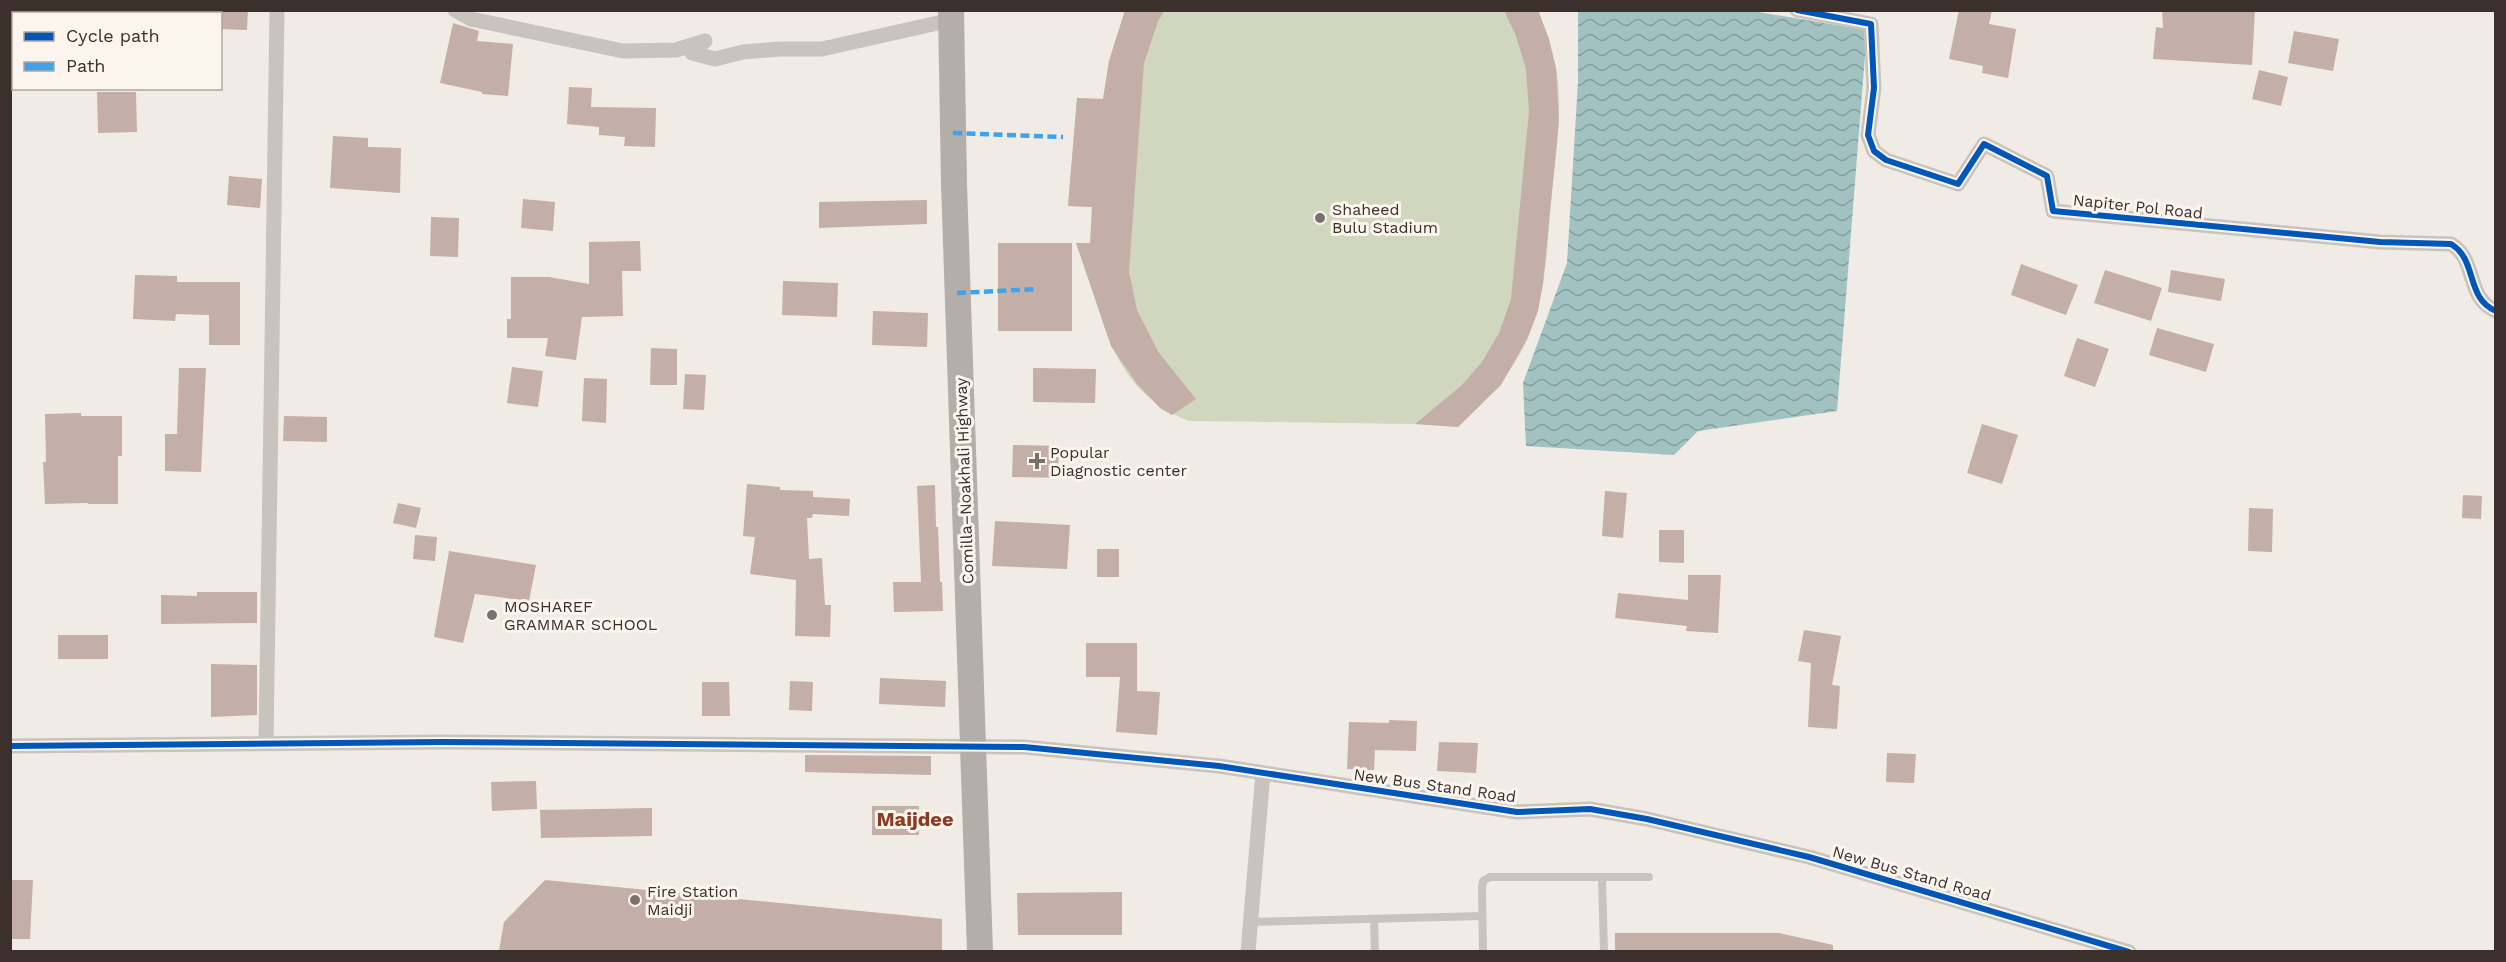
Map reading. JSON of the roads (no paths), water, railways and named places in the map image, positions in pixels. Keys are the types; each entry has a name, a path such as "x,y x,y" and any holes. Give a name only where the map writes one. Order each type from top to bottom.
{"highway":[{"name":"Comilla–Noakhali Highway","path":"951,15 954,205 980,951"}],"street":[{"path":"266,744 278,10"},
{"path":"455,10 471,19 623,51 676,50 705,41 692,53 715,59 752,51 822,49 951,15"},
{"name":"Napiter Pol Road","path":"1797,10 1871,24 1874,87 1868,135 1874,151 1886,160 1958,184 1983,144 2047,176 2054,211 2380,242 2451,243 2466,259 2479,299 2496,311"},
{"name":"New Bus Stand Road","path":"10,746 454,742 973,745 1035,748 1218,766 1517,812 1590,809 1647,819 1809,857 2129,951"},
{"path":"1248,951 1263,773"}],"lane":[{"path":"1483,951 1482,888 1483,881 1490,877 1649,877"},
{"path":"1602,877 1604,951"},
{"path":"1250,922 1482,916"},
{"path":"1374,919 1375,951"}],"water":[{"path":"1578,11 1752,11 1867,30 1837,411 1698,431 1674,455 1526,446 1523,383 1567,263 1578,82"}],"place":[{"name":"Shaheed Bulu Stadium","path":"1320,218"},
{"name":"Popular Diagnostic center","path":"1037,461"},
{"name":"MOSHAREF GRAMMAR SCHOOL","path":"492,615"},
{"name":"Fire Station Maidji","path":"635,900"}],"district":[{"name":"Maijdee","path":"915,819"}]}
